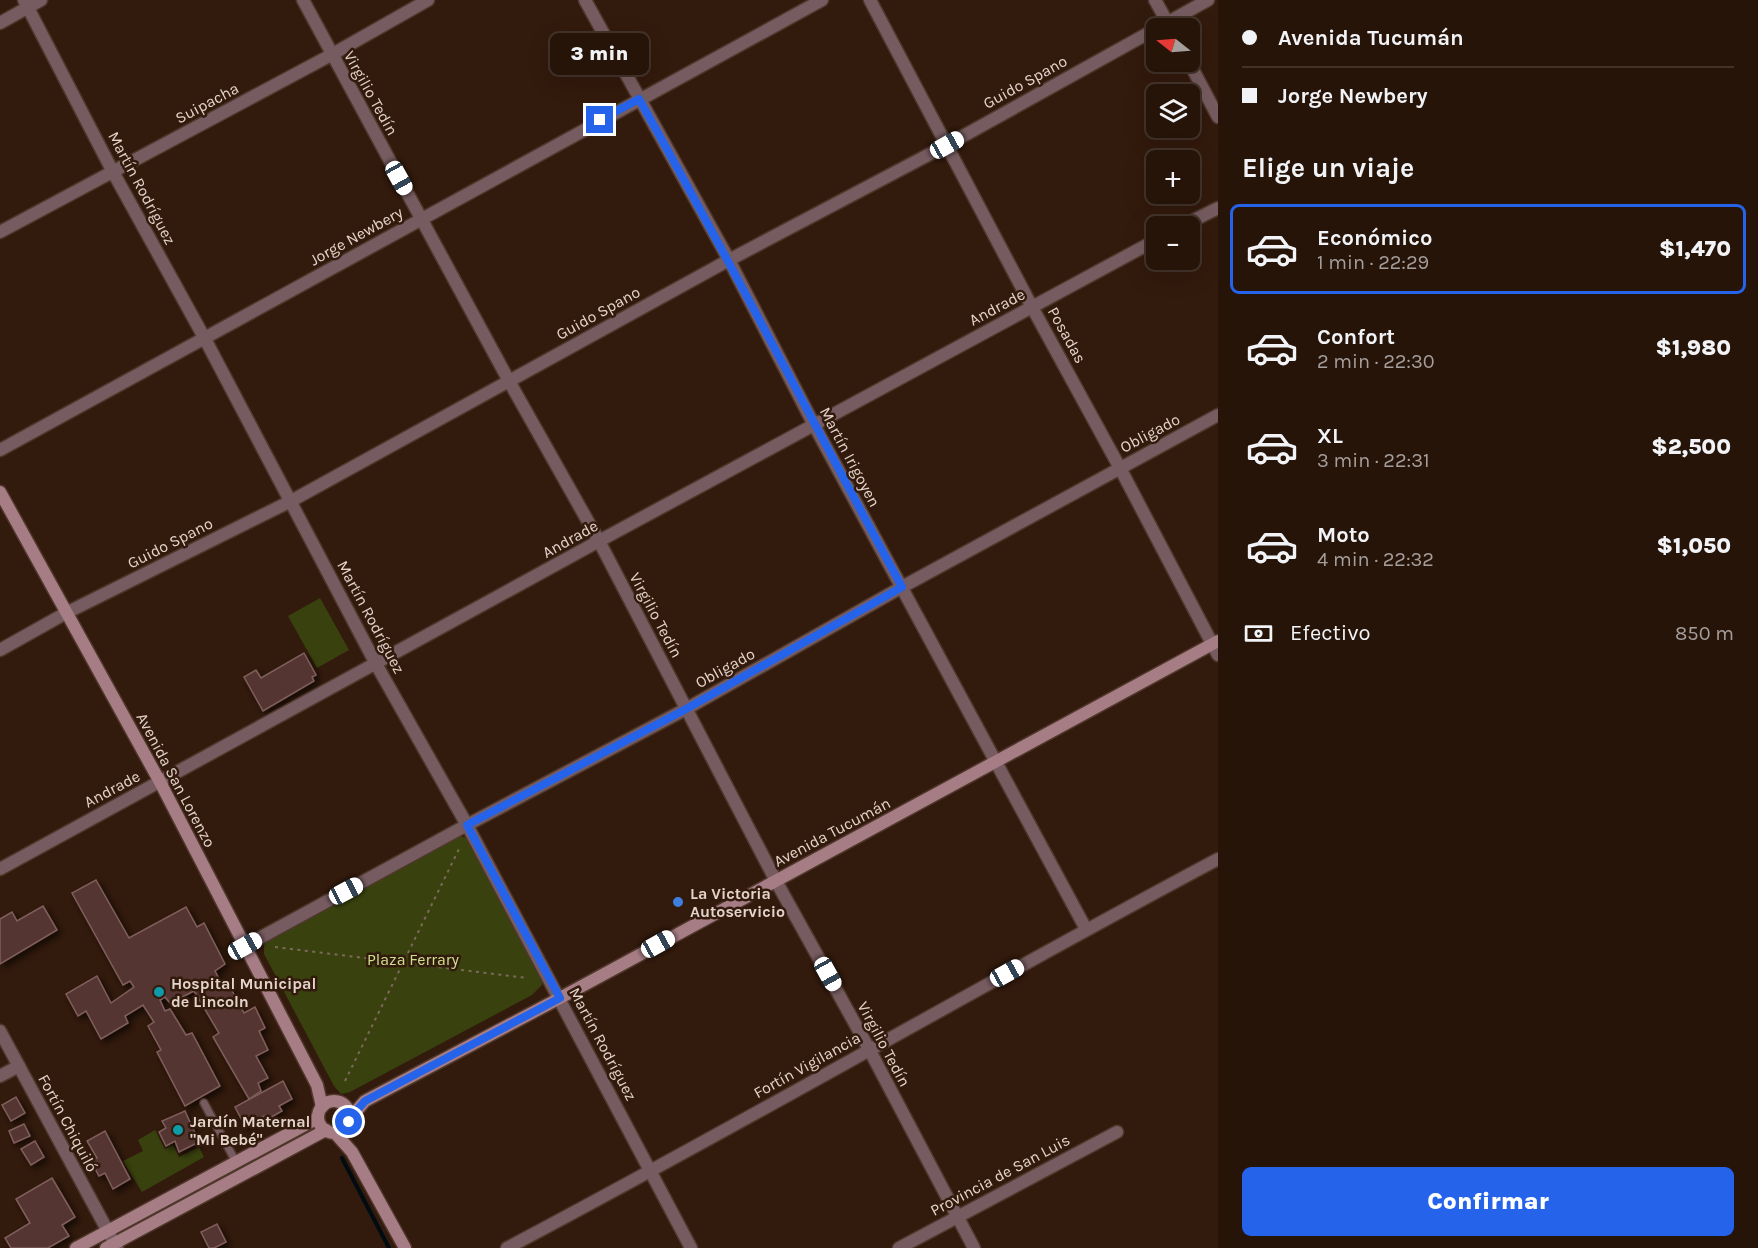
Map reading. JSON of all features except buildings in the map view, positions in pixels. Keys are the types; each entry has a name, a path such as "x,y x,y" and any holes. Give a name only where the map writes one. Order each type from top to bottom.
{"main road":[{"name":"Avenida San Lorenzo","path":"0,492 160,782 317,1085 320,1113"},
{"name":"Avenida Tucumán","path":"349,1122 365,1101 560,998 996,761 1216,647"},
{"name":"Avenida San Lorenzo","path":"317,1085 338,1102"},
{"name":"Avenida Tucumán","path":"338,1102 365,1101"},
{"path":"76,1248 236,1162 320,1113 327,1103 338,1102 348,1108 352,1152"},
{"path":"320,1113 320,1123 352,1152 405,1248"},
{"path":"112,1246 330,1131 341,1131 349,1122"}],"street":[{"path":"0,22 26,4 41,0"},
{"name":"Virgilio Tedín","path":"303,0 509,381 599,541 776,881 869,1049 974,1248"},
{"name":"Suipacha","path":"0,232 331,55 428,0"},
{"name":"Martín Irigoyen","path":"585,0 729,260 814,425 1086,929"},
{"name":"Jorge Newbery","path":"0,450 822,0"},
{"name":"Posadas","path":"870,0 1032,307 1216,647"},
{"path":"1155,0 1165,18"},
{"name":"Guido Spano","path":"1180,18 1208,0"},
{"name":"Martín Rodríguez","path":"26,4 113,172 205,339 376,664 467,825 691,1248"},
{"name":"Guido Spano","path":"0,650 66,613 291,501 729,260 1146,37"},
{"path":"1193,72 1218,117"},
{"path":"1200,217 1218,208"},
{"name":"Andrade","path":"0,868 1146,245"},
{"name":"Obligado","path":"245,946 686,709 902,587 1218,415"},
{"name":"Fortín Vigilancia","path":"507,1248 651,1172 1086,929 1218,859"},
{"name":"Fortín Chiquiló","path":"0,1031 108,1231 112,1246"},
{"path":"0,1076 19,1066"},
{"name":"Provincia de San Luis","path":"899,1248 1117,1132"}],"lane":[{"path":"204,1103 236,1162"}],"path":[{"path":"345,1081 460,847"},
{"path":"275,947 527,978"}],"green space":[{"path":"320,598 349,650 317,668 288,616"},
{"name":"Plaza Ferrary","path":"458,836 468,838 543,978 542,985 532,995 350,1092 341,1094 334,1086 264,954 264,945 266,941"},
{"name":"Jardín Maternal \"Mi Bebé\"","path":"155,1130 165,1149 173,1145 179,1157 199,1147 204,1157 142,1192 123,1161 143,1151 138,1140"},
{"path":"308,1131 309,1133 128,1231 127,1228"}],"waterway":[{"path":"342,1158 389,1248"}],"place":[{"name":"La Victoria Autoservicio","path":"678,902"},
{"name":"Hospital Municipal de Lincoln","path":"159,992"},
{"name":"Jardín Maternal \"Mi Bebé\"","path":"178,1130"}],"route":[{"path":"349,1122 365,1101 560,998 467,825 686,709 902,587 814,425 729,260 639,99 600,120"}]}
